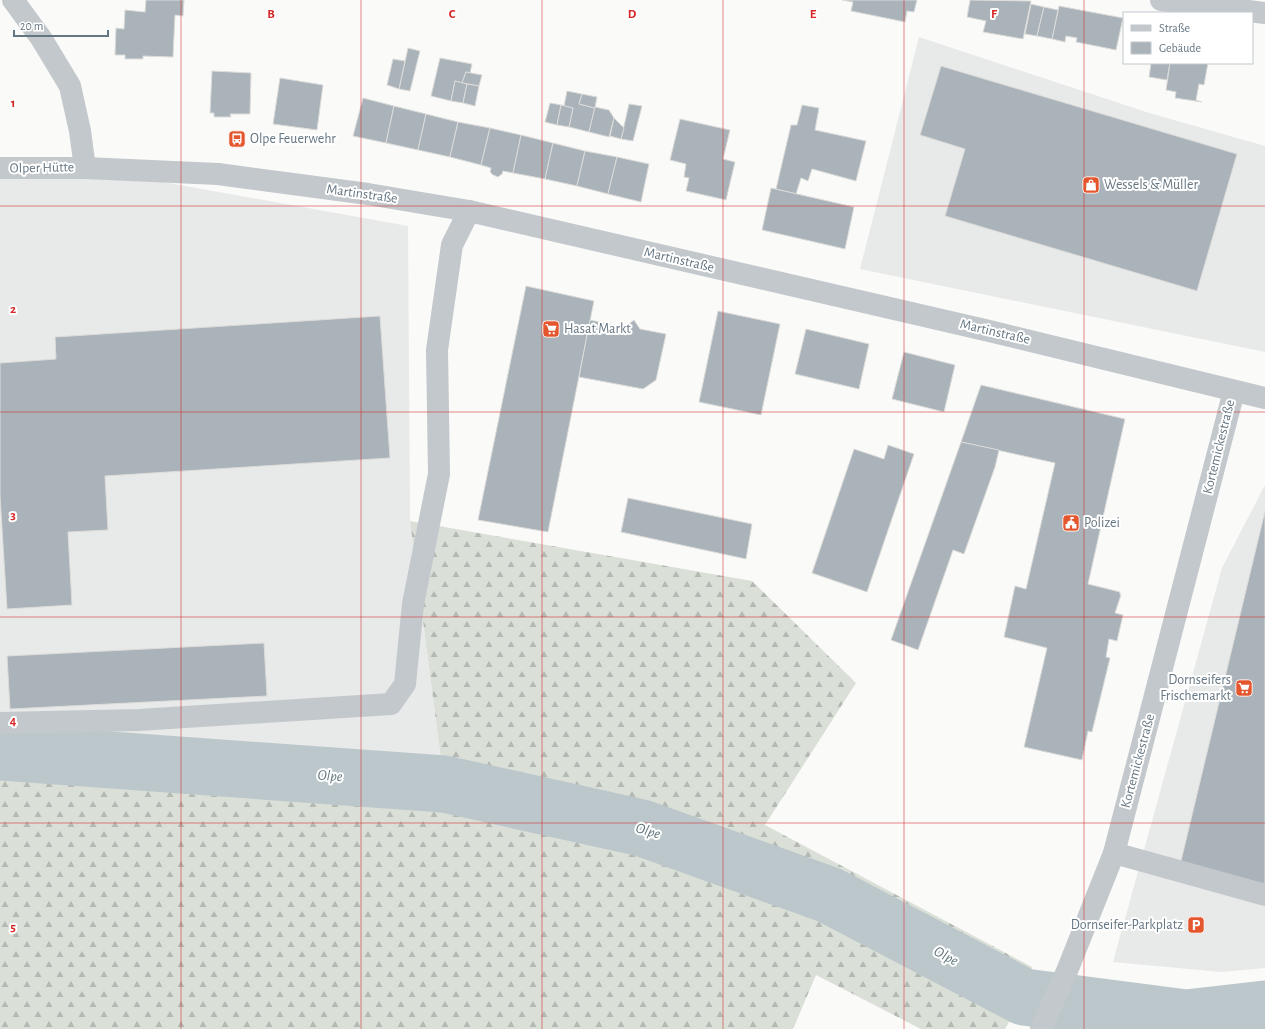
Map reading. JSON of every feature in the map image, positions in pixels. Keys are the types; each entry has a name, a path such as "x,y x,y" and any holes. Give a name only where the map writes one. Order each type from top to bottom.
{"street":[{"path":"13,0 41,38 70,86 80,131 85,168"},
{"path":"1161,0 1265,13"},
{"name":"Olper Hütte","path":"0,168 85,168"},
{"name":"Martinstraße","path":"85,168 218,174 368,194 469,211 978,328 1265,398"},
{"path":"0,724 139,720 391,704 405,684 413,604 439,474 437,350 452,245 469,211"},
{"name":"Kortemickestraße","path":"1041,1029 1067,971 1114,852 1234,391"},
{"path":"1114,852 1265,895"}],"shaded area":[{"path":"919,37 1146,112 1265,146 1265,352 860,269"},
{"path":"0,168 85,168 408,226 410,521 442,767 0,735"},
{"path":"1265,485 1265,968 1221,972 1113,962 1222,568"}],"green space":[{"path":"410,521 752,581 856,683 765,825 1032,967 1026,993 1005,1029 921,1029 816,975 793,1029 0,1029 0,735 442,767"}],"building":[{"path":"146,0 184,0 183,16 175,15 173,57 143,56 143,59 125,59 125,55 115,55 116,28 124,29 125,10 145,12"},
{"path":"842,0 917,0 914,12 907,11 905,22 851,11 853,2"},
{"path":"970,0 1031,1 1023,39 983,32 986,21 967,17"},
{"path":"1031,4 1044,7 1037,36 1025,34"},
{"path":"1059,6 1123,18 1116,50 1076,42 1077,38 1066,36 1065,42 1052,39"},
{"path":"1044,7 1058,10 1052,39 1037,36"},
{"path":"408,48 420,51 410,91 399,89"},
{"path":"440,58 472,64 470,73 466,72 462,83 455,81 451,101 431,96"},
{"path":"393,59 405,61 399,89 387,85"},
{"path":"1151,64 1170,64 1167,80 1149,77"},
{"path":"1170,64 1208,64 1204,85 1199,84 1196,100 1202,102 1175,98 1176,92 1166,90"},
{"name":"Wessels & Müller","path":"941,66 1237,154 1197,291 945,216 965,149 920,135"},
{"path":"212,71 251,73 250,114 230,114 231,117 214,117 214,113 210,113"},
{"path":"466,72 482,75 479,86 462,83"},
{"path":"280,78 323,85 317,130 273,124"},
{"path":"455,81 467,84 463,103 451,101"},
{"path":"467,84 479,86 475,106 463,103"},
{"path":"567,91 582,94 579,104 595,108 589,132 569,127 573,108 564,106"},
{"path":"582,94 597,97 595,108 579,104"},
{"path":"363,98 394,106 386,143 353,136"},
{"path":"550,103 561,105 557,125 545,122"},
{"path":"629,104 642,106 633,141 621,139"},
{"path":"561,105 573,108 569,127 557,125"},
{"path":"802,105 819,108 815,130 866,141 856,181 812,169 808,181 801,178 796,194 776,189 791,125 797,125"},
{"path":"394,106 426,114 418,150 386,143"},
{"path":"595,107 609,110 614,118 609,137 589,132"},
{"path":"426,114 458,122 450,157 418,150"},
{"path":"614,118 624,128 621,139 610,136"},
{"path":"680,119 730,130 723,159 735,162 726,200 686,191 689,178 684,177 686,164 670,160"},
{"path":"458,122 490,128 481,165 450,157"},
{"path":"490,128 521,135 513,173 503,171 498,177 490,172 491,168 481,165"},
{"path":"521,135 553,143 545,179 513,173"},
{"path":"553,143 585,151 577,186 545,179"},
{"path":"585,151 617,157 608,194 577,186"},
{"path":"617,157 649,164 641,202 608,194"},
{"path":"771,188 854,207 845,249 762,230"},
{"path":"526,286 594,301 548,532 478,520"},
{"path":"718,311 780,324 761,415 699,402"},
{"path":"380,316 390,458 105,476 108,530 68,532 72,605 7,609 0,496 0,363 56,359 55,337"},
{"path":"590,320 625,327 634,320 640,329 666,334 656,380 643,389 579,377"},
{"path":"806,329 869,344 859,389 795,374"},
{"path":"904,352 955,365 944,412 892,399"},
{"name":"Polizei","path":"981,385 1125,419 1088,584 1120,592 1121,595 1115,613 1123,615 1117,641 1109,639 1106,657 1110,658 1092,732 1088,731 1082,760 1024,747 1047,648 1004,637 1015,586 1026,589 1055,463 961,442"},
{"path":"961,442 999,450 995,467 964,554 953,550 918,650 891,640"},
{"path":"888,445 914,454 867,592 812,573 854,449 884,459"},
{"path":"628,498 752,524 746,559 621,532"},
{"name":"Dornseifers Frischemarkt","path":"1265,511 1265,886 1180,865"},
{"path":"264,643 267,696 10,709 7,656"}],"waterway":[{"name":"Olpe","path":"0,752 444,784 642,828 829,895 1024,997 1186,1018 1265,1009"}],"place":[{"name":"Olpe Feuerwehr","path":"237,139"},
{"name":"Wessels & Müller","path":"1091,185"},
{"name":"Hasat Markt","path":"551,329"},
{"name":"Polizei","path":"1071,523"},
{"name":"Dornseifers Frischemarkt","path":"1244,688"},
{"name":"Dornseifer-Parkplatz","path":"1196,925"}]}
